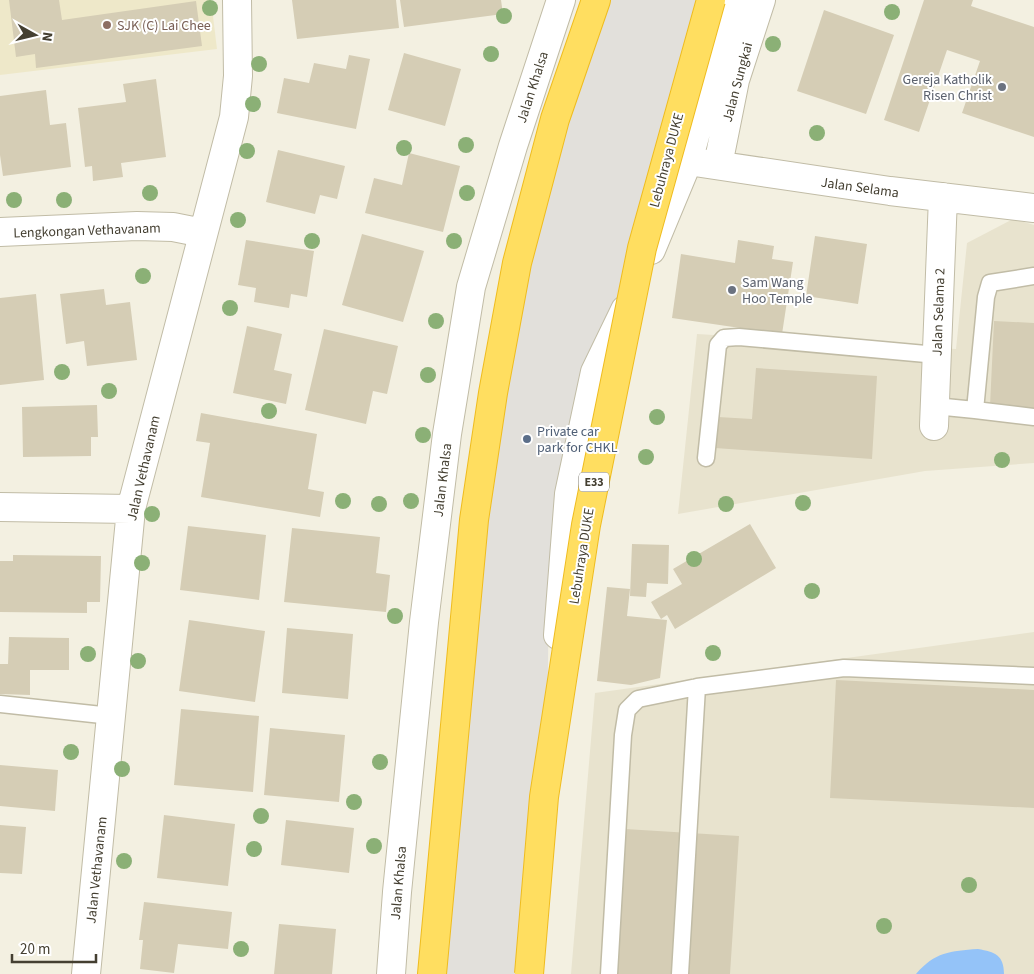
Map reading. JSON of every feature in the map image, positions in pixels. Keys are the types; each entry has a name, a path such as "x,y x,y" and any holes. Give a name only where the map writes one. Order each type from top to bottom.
{"highway":[{"path":"432,974 474,520 493,393 520,254 555,119 596,0"},
{"name":"Lebuhraya DUKE","path":"529,974 544,797 586,525 642,248 711,0"}],"street":[{"name":"Jalan Vethavanam","path":"86,974 131,509 234,117 238,76 237,0"},
{"name":"Jalan Khalsa","path":"390,974 424,622 447,434 471,287 513,146 560,0"},
{"path":"543,974 550,736 570,494 595,372 636,288 688,161 733,0"},
{"name":"Jalan Sungkai","path":"718,165 735,80 761,0"},
{"name":"Jalan Selama","path":"688,161 890,192 1034,208"},
{"name":"Jalan Selama 2","path":"934,416 942,197"},
{"name":"Lengkongan Vethavanam","path":"0,232 137,226 173,227 203,233"},
{"path":"0,507 131,509"}],"lane":[{"path":"975,410 986,297 990,283 1034,276"},
{"path":"706,458 718,346 724,338 739,337 937,355"},
{"path":"934,416 975,410 1034,417"},
{"path":"609,974 623,735 627,710 638,699 697,688 844,668 1034,676"},
{"path":"680,974 697,688"},
{"path":"0,704 111,716"}],"shaded area":[{"name":"SJK (C) Lai Chee","path":"0,0 211,0 217,49 0,75"},
{"name":"Private car park for CHKL","path":"595,0 697,0 630,273 589,357 549,586 547,739 526,974 421,974 463,522"},
{"path":"1013,219 1034,225 1034,463 925,471 678,514 697,334 956,349 967,243"},
{"path":"1034,632 1034,974 571,974 595,693"}],"water":[{"path":"978,949 994,953 1002,962 1004,974 916,974 930,961 944,954"}],"building":[{"name":"SJK (C) Lai Chee","path":"9,0 59,0 62,20 196,1 202,46 36,68 35,54 16,57"},
{"path":"292,0 396,0 399,28 297,39"},
{"path":"400,0 501,0 503,14 404,27"},
{"name":"Gereja Katholik Risen Christ","path":"924,0 973,0 971,6 1034,27 1034,137 962,113 980,61 947,50 919,132 884,120"},
{"path":"824,10 894,35 866,114 797,91"},
{"path":"404,53 461,69 445,126 388,110"},
{"path":"349,55 370,59 356,129 277,113 284,78 309,83 314,63 346,69"},
{"path":"156,79 166,157 121,163 123,177 93,181 92,166 85,167 78,108 126,102 123,84"},
{"path":"46,90 50,125 66,123 71,167 3,176 0,155 0,96"},
{"path":"278,150 345,166 337,199 320,195 315,214 266,202"},
{"path":"409,153 460,166 443,232 365,213 374,178 402,185"},
{"path":"362,234 424,251 403,322 342,305"},
{"path":"815,236 867,244 858,304 806,296"},
{"path":"246,240 314,251 307,297 291,294 289,308 254,302 256,288 238,285"},
{"name":"Sam Wang Hoo Temple","path":"738,240 774,246 772,259 793,262 782,334 672,318 681,254 735,263"},
{"path":"104,289 106,305 130,302 137,360 87,366 84,341 66,344 60,294"},
{"path":"36,294 44,380 0,385 0,298"},
{"path":"994,321 1034,323 1034,409 990,406"},
{"path":"247,326 282,334 274,370 292,374 286,404 233,393"},
{"path":"324,329 398,346 387,394 373,391 366,424 305,410"},
{"path":"756,368 877,376 872,459 715,448 718,417 752,419"},
{"path":"97,405 98,437 91,437 91,456 23,457 22,407"},
{"path":"201,413 317,434 308,489 324,492 320,517 201,497 210,443 196,441"},
{"path":"750,524 776,568 675,629 667,615 661,619 651,602 682,584 673,569"},
{"path":"188,526 266,535 259,600 180,590"},
{"path":"292,528 380,537 376,573 390,575 386,612 284,602"},
{"path":"632,544 669,545 668,584 647,583 646,597 630,596"},
{"path":"13,555 101,556 100,602 87,602 87,613 0,612 0,561 13,561"},
{"path":"607,587 630,589 627,616 667,620 660,678 631,685 597,681"},
{"path":"189,620 265,631 255,702 179,691"},
{"path":"287,628 353,634 348,699 282,693"},
{"path":"9,637 69,638 69,670 30,670 30,695 0,694 0,664 8,664"},
{"path":"836,680 1034,690 1034,808 830,798"},
{"path":"181,709 259,716 253,792 174,785"},
{"path":"270,728 345,735 339,802 264,795"},
{"path":"0,765 58,770 55,811 0,806"},
{"path":"164,815 235,824 228,886 157,878"},
{"path":"286,820 354,828 349,873 281,865"},
{"path":"0,825 26,827 22,874 0,873"},
{"path":"625,829 739,836 730,974 616,974"},
{"path":"144,902 232,912 228,949 178,944 174,973 140,969 143,940 139,940"},
{"path":"279,924 336,929 332,974 274,974"}],"place":[{"name":"SJK (C) Lai Chee","path":"107,25"},
{"name":"Gereja Katholik Risen Christ","path":"1002,87"},
{"name":"Sam Wang Hoo Temple","path":"732,290"},
{"name":"Private car park for CHKL","path":"527,439"}]}
